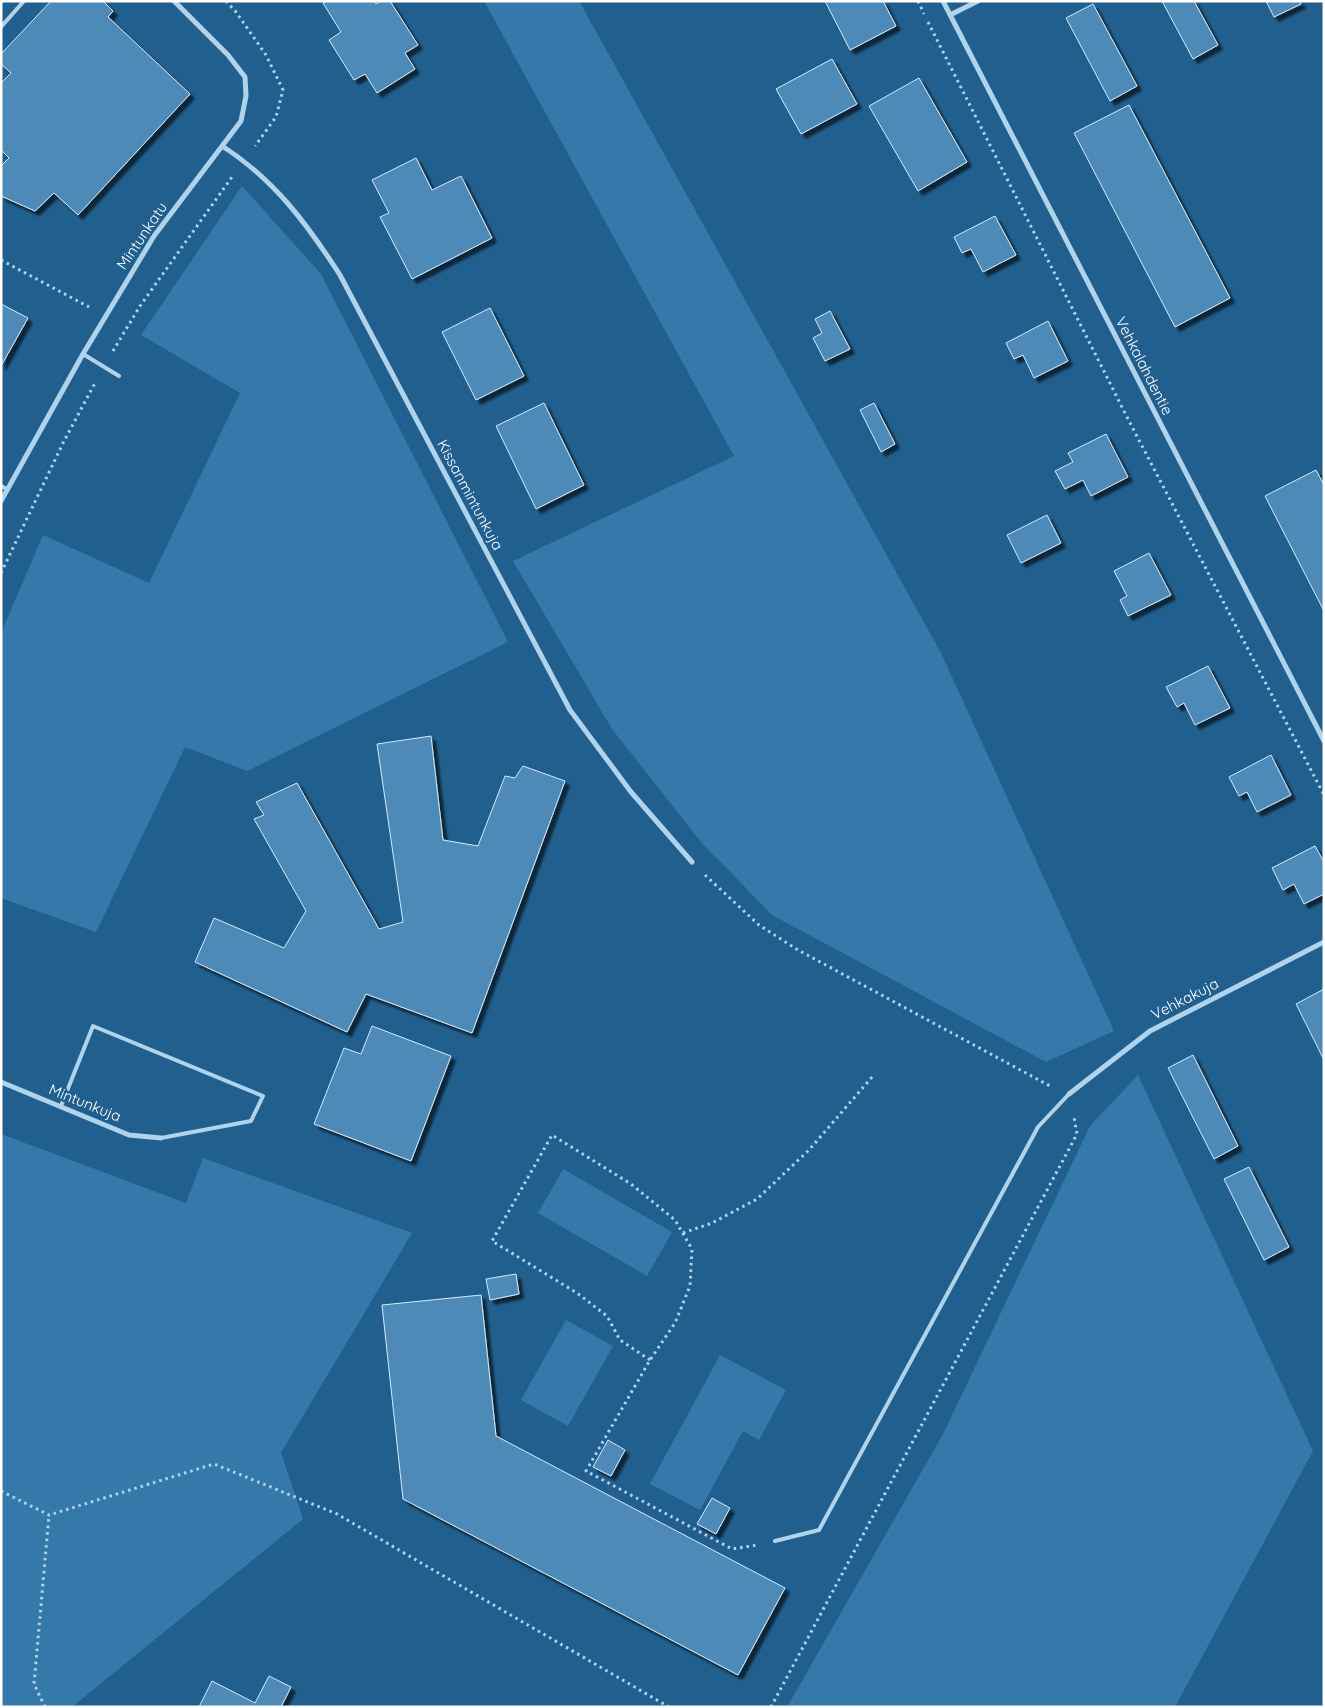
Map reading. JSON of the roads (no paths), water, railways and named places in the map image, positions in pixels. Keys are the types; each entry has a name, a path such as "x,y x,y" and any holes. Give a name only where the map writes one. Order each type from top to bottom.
{"street":[{"name":"Mintunkatu","path":"1,501 83,354 154,236 242,121 246,96 245,77 228,55 174,1"},
{"name":"Vehkalahdentie","path":"943,1 1324,741"},
{"path":"950,15 978,1"},
{"name":"Kissanmintunkuja","path":"222,146 244,160 283,196 316,236 340,275 570,710 631,792 692,862"},
{"name":"Vehkakuja","path":"1069,1094 1150,1031 1324,942"},
{"name":"Mintunkuja","path":"1,1082 129,1135 161,1138"}],"lane":[{"path":"1,27 24,1"},
{"path":"83,354 119,376"},
{"path":"1,486 7,489"},
{"path":"61,1106 93,1026 263,1096 251,1122 161,1138"},
{"path":"775,1542 819,1530 1038,1127 1069,1094"}]}
